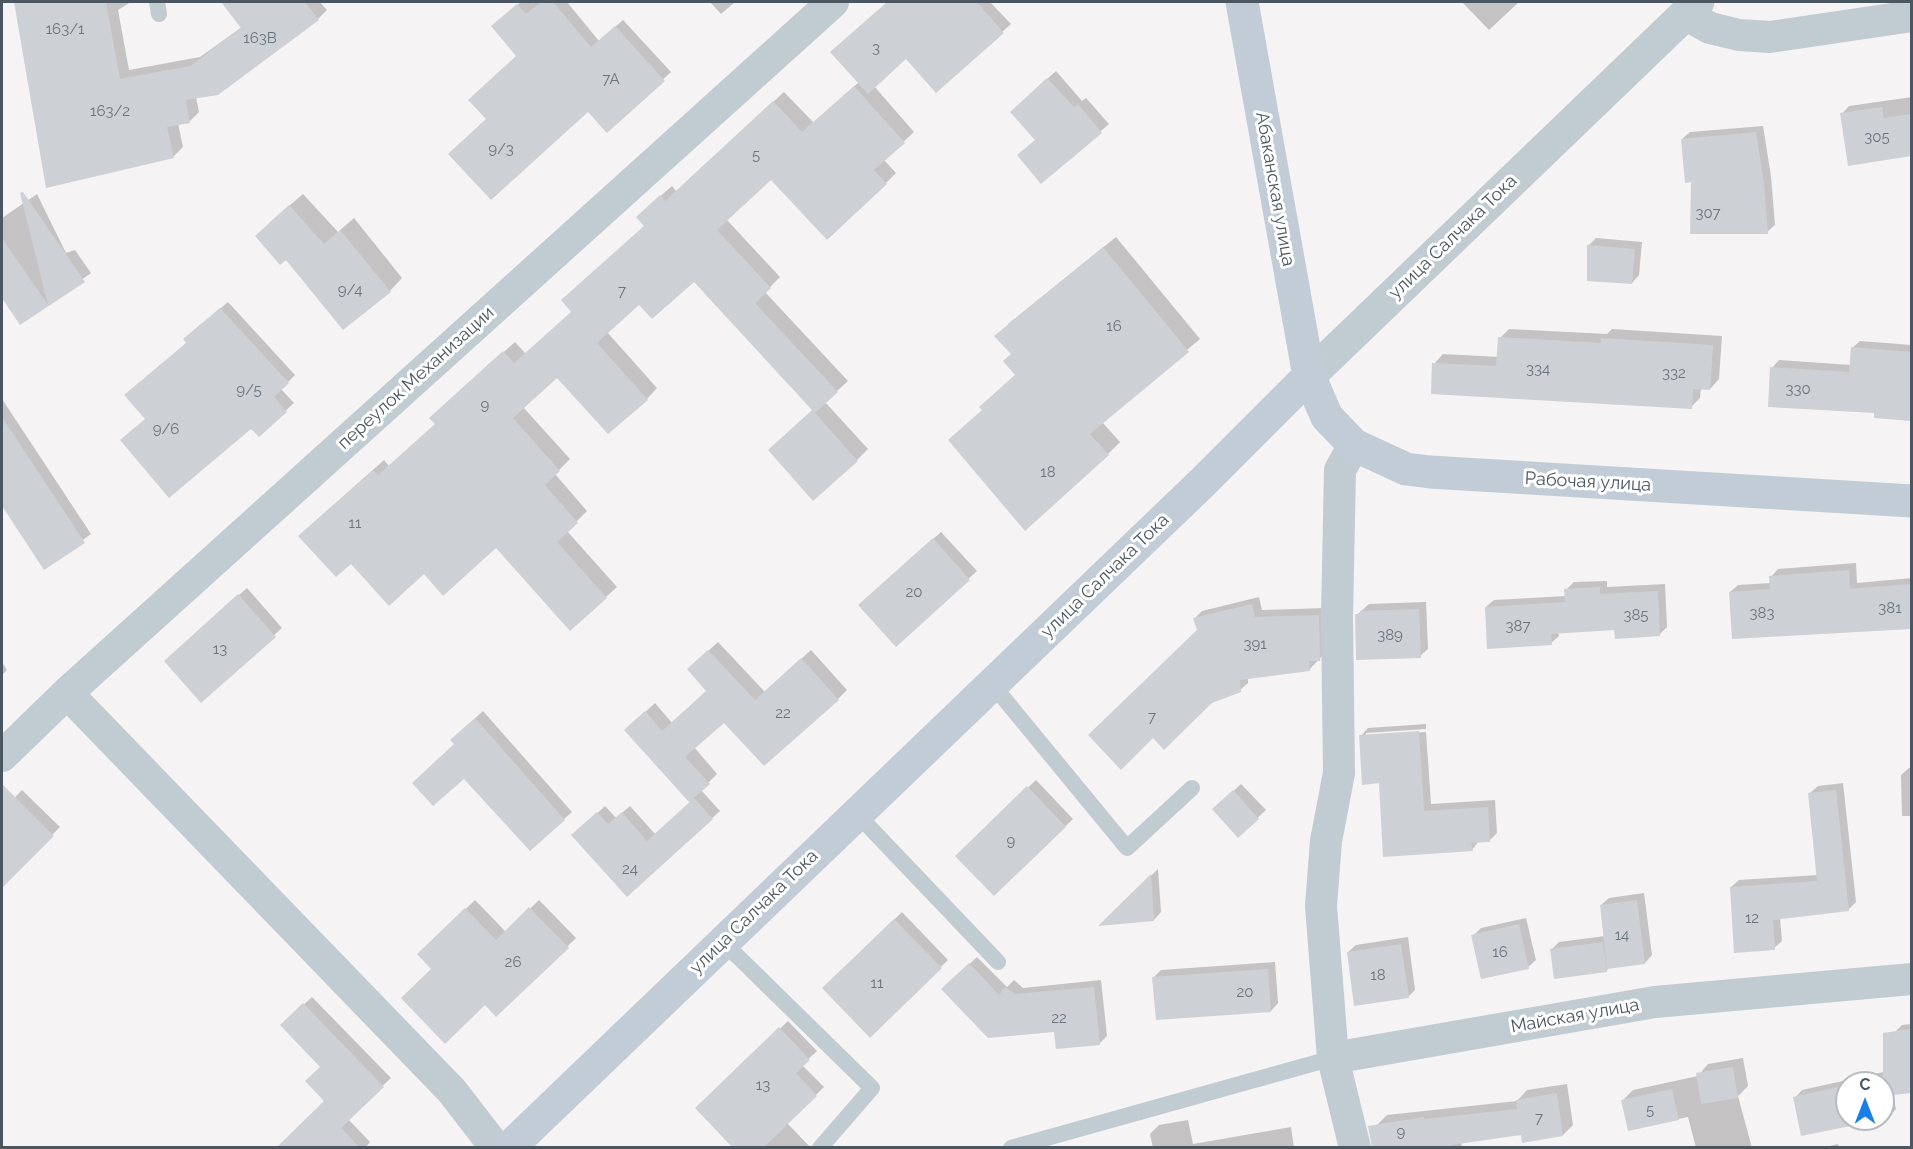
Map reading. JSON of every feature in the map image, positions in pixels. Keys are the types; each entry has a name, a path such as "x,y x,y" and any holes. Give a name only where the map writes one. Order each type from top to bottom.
{"main road":[{"name":"Абаканская улица","path":"1242,2 1309,376"},
{"name":"Рабочая улица","path":"1309,376 1327,417 1354,445 1406,469 1911,501"},
{"name":"улица Салчака Тока","path":"509,1148 1309,376"}],"street":[{"name":"переулок Механизации","path":"2,756 67,693 833,2"},
{"path":"1691,8 1710,28 1739,35 1770,37 1911,16"},
{"name":"улица Салчака Тока","path":"1309,376 1691,8"},
{"path":"1354,445 1340,470 1336,618 1339,773 1326,841 1321,906 1333,1058 1355,1148"},
{"path":"67,693 452,1091 496,1148"},
{"name":"Майская улица","path":"1333,1058 1655,1002 1911,979"}],"lane":[{"path":"992,684 1127,848 1192,788"},
{"path":"857,814 998,962"},
{"path":"723,942 872,1088 820,1148"},
{"path":"1011,1148 1333,1058"}],"building":[{"path":"14,2 106,2 120,79 190,66 241,28 221,2 305,2 319,20 218,95 186,100 190,123 167,127 174,158 46,188"},
{"path":"541,2 553,2 591,47 615,26 665,81 607,133 588,112 491,200 448,154 486,119 468,100 516,56 491,26 517,4 526,14"},
{"path":"887,2 977,2 1004,33 936,93 906,59 868,94 830,52"},
{"path":"1047,78 1074,107 1078,104 1102,133 1041,184 1017,155 1035,140 1010,112"},
{"path":"854,86 905,143 874,170 887,184 827,240 771,180 717,230 771,288 755,303 838,392 815,413 858,461 813,501 768,450 812,410 694,282 652,319 639,305 597,343 648,400 608,434 557,378 513,418 560,471 545,485 578,523 557,542 607,598 570,631 496,548 443,596 424,574 389,606 351,564 336,577 298,536 373,470 378,475 435,424 429,418 503,351 514,363 571,312 561,300 644,226 636,217 660,195 665,201 773,101 802,132"},
{"path":"1882,107 1884,118 1911,114 1911,156 1848,166 1840,113"},
{"path":"1756,132 1764,184 1768,234 1690,234 1691,182 1685,183 1681,139"},
{"path":"23,192 85,282 20,325 2,298 2,238 48,305 20,193"},
{"path":"289,205 324,244 340,230 391,292 343,330 286,260 280,265 255,236"},
{"path":"1587,245 1635,249 1632,284 1587,281"},
{"path":"1103,247 1189,352 1090,434 1109,455 1025,531 948,440 982,410 979,407 1015,375 1003,361 1011,354 994,336"},
{"path":"220,308 289,383 274,397 287,412 259,437 251,429 169,498 120,440 145,419 124,395 186,343 183,339"},
{"path":"1498,337 1601,343 1601,338 1713,345 1710,390 1693,389 1692,409 1431,394 1432,363 1496,366"},
{"path":"1851,347 1911,352 1911,421 1874,418 1874,413 1768,407 1770,367 1849,372"},
{"path":"2,417 85,543 44,570 2,506"},
{"path":"933,538 970,580 896,647 858,605"},
{"path":"1849,570 1850,589 1911,584 1911,629 1732,639 1729,592 1770,589 1769,576"},
{"path":"1600,587 1600,594 1658,591 1660,636 1615,639 1614,630 1551,634 1552,645 1487,649 1485,607 1565,602 1564,589"},
{"path":"238,594 276,637 201,703 164,661"},
{"path":"1252,604 1255,617 1319,615 1320,661 1309,661 1310,671 1240,680 1241,692 1212,703 1164,750 1153,738 1121,770 1088,735 1197,630 1193,618"},
{"path":"1419,609 1421,658 1356,660 1355,614 1360,614 1360,611"},
{"path":"708,650 755,700 801,658 839,700 764,766 724,723 685,757 710,784 689,802 624,730 645,711 662,731 706,691 687,669"},
{"path":"475,718 565,820 530,851 464,779 433,806 412,783 454,744 450,740"},
{"path":"1419,731 1424,811 1488,807 1490,842 1471,843 1473,851 1383,857 1379,783 1362,785 1359,735"},
{"path":"2,784 54,836 2,888"},
{"path":"1027,786 1066,827 994,896 955,856"},
{"path":"1233,790 1259,819 1238,838 1212,809"},
{"path":"1836,790 1849,911 1773,920 1775,950 1734,953 1730,887 1817,881 1808,793"},
{"path":"694,798 713,819 627,897 571,835 597,812 608,824 622,812 647,841"},
{"path":"1151,874 1154,921 1098,926"},
{"path":"1637,900 1645,964 1607,969 1600,905"},
{"path":"529,907 569,948 496,1017 485,1005 445,1044 401,998 431,969 417,954 465,908 496,940"},
{"path":"894,919 942,968 870,1038 822,988"},
{"path":"1519,924 1529,969 1481,979 1471,935"},
{"path":"1603,942 1607,972 1554,979 1550,949"},
{"path":"1401,944 1409,998 1354,1006 1347,952"},
{"path":"969,963 999,995 1005,987 1015,994 1094,987 1100,1045 1056,1049 1054,1032 988,1038 941,989"},
{"path":"1268,969 1271,1012 1156,1020 1152,977"},
{"path":"303,1003 384,1087 341,1128 360,1148 276,1148 324,1101 305,1081 320,1067 280,1025"},
{"path":"779,1027 810,1060 796,1073 817,1096 763,1148 733,1148 695,1108"},
{"path":"1911,1029 1911,1093 1895,1095 1895,1071 1883,1071 1883,1033"},
{"path":"1733,1067 1738,1098 1701,1104 1696,1073"},
{"path":"1835,1088 1835,1129 1801,1136 1793,1097"},
{"path":"1672,1089 1679,1120 1628,1131 1621,1100"},
{"path":"1557,1093 1563,1136 1522,1143 1521,1135 1451,1145 1451,1148 1372,1148 1368,1126 1424,1117 1424,1119 1517,1109 1516,1100"}]}
